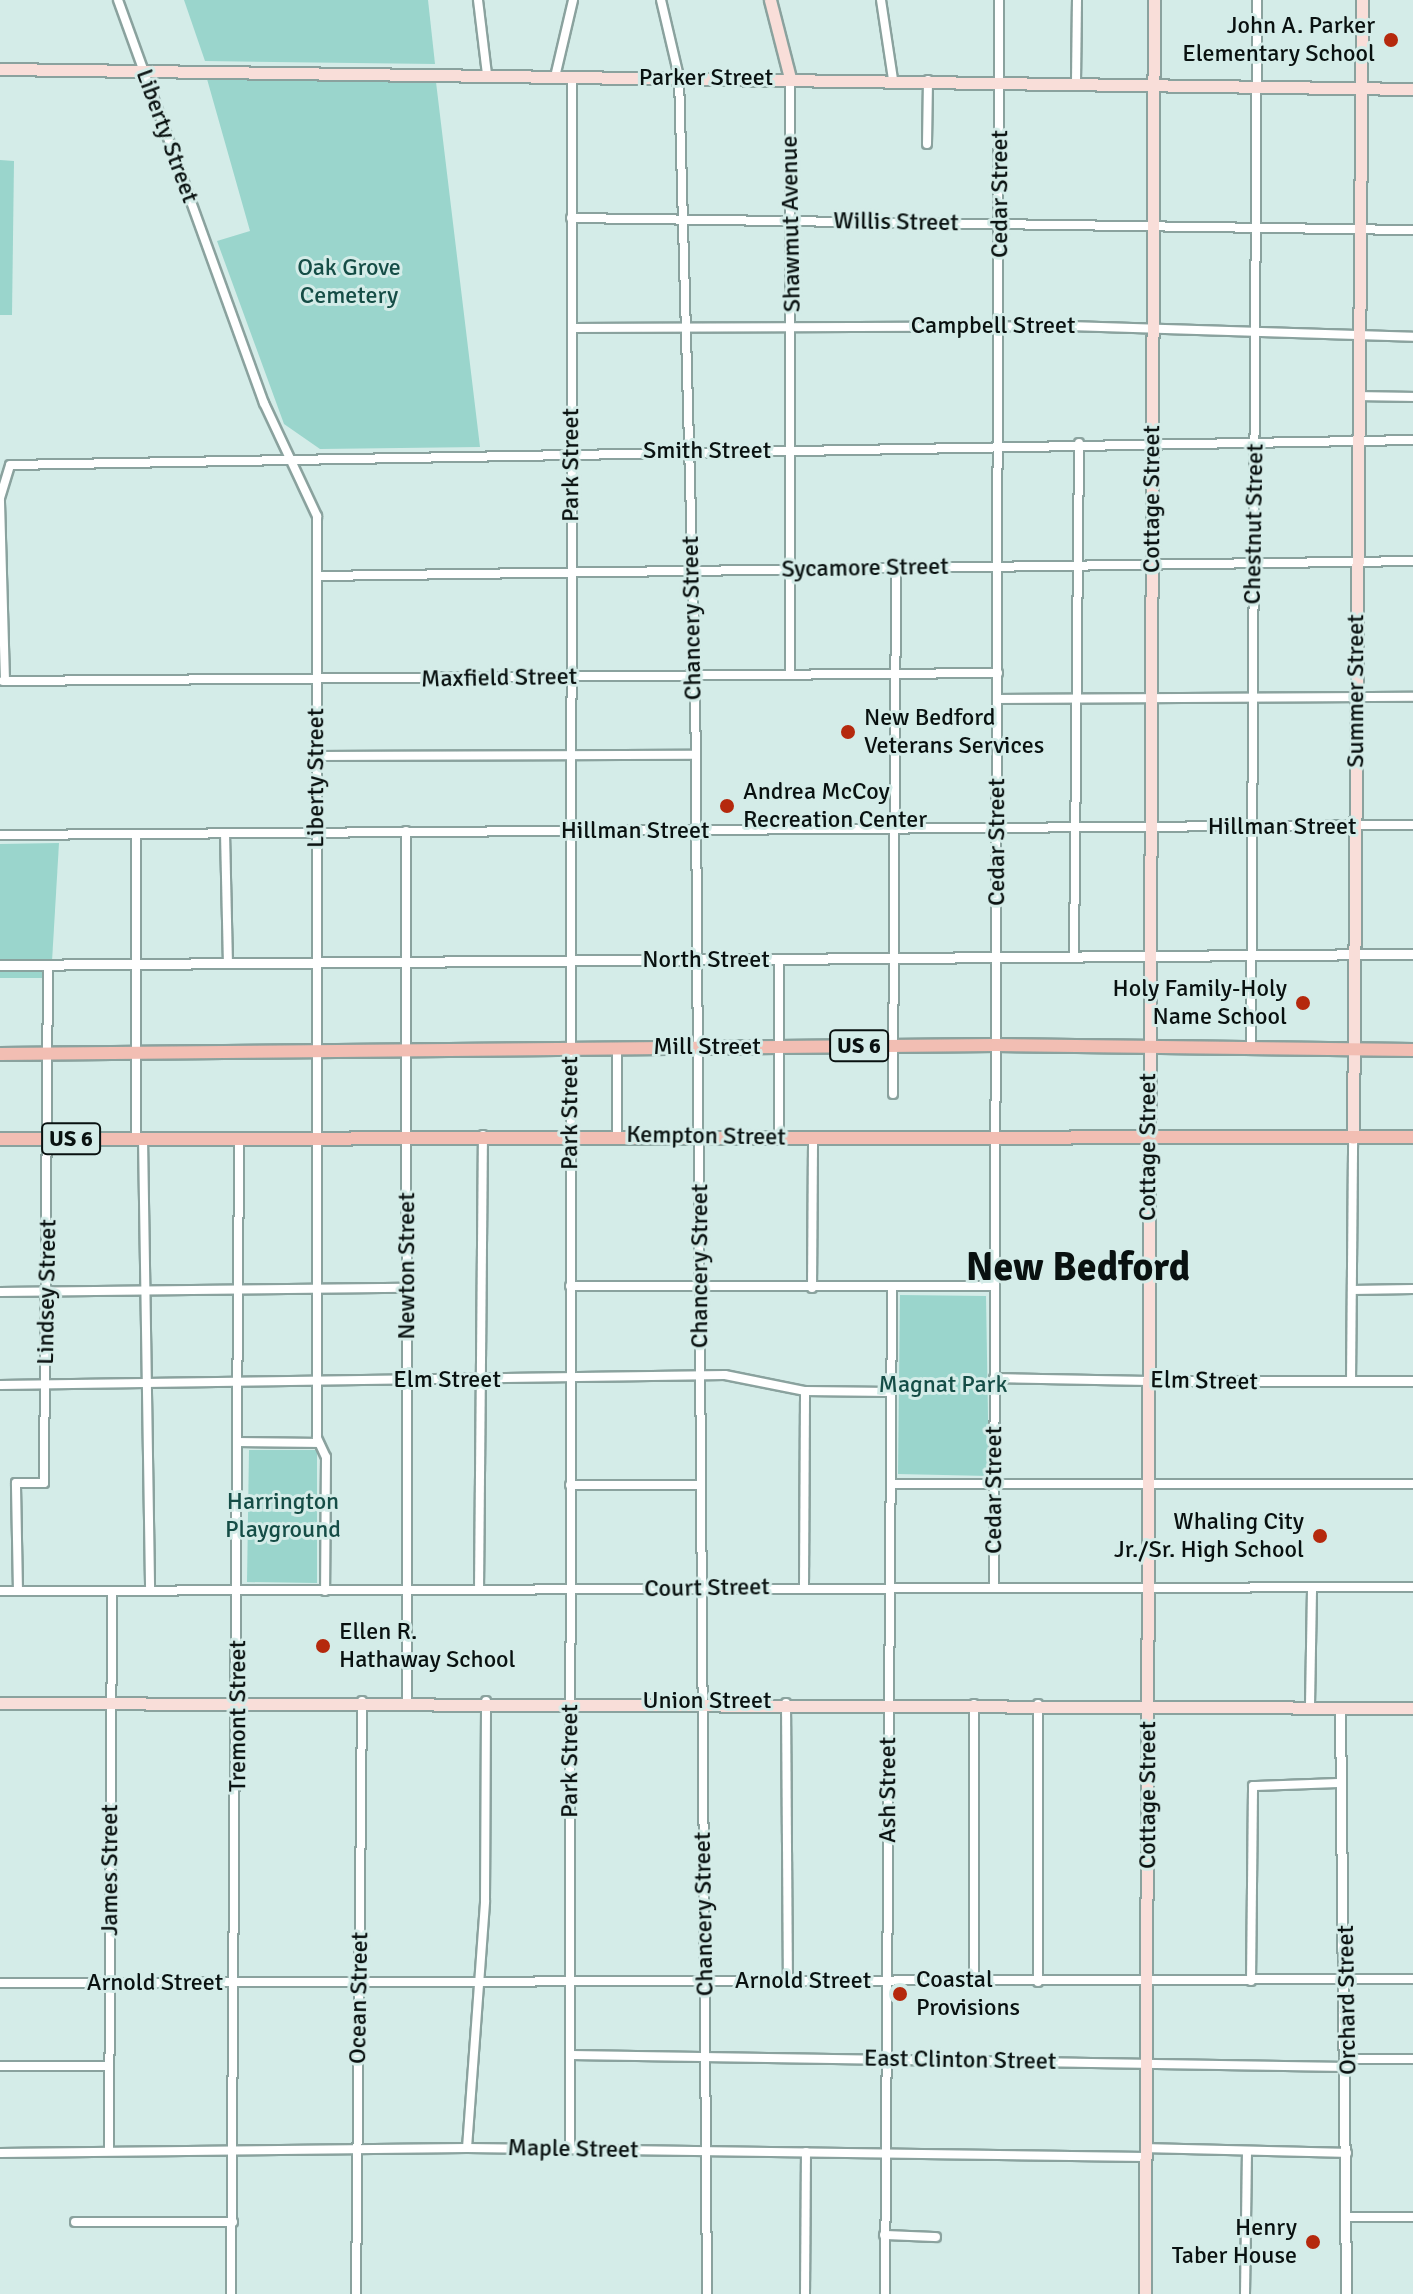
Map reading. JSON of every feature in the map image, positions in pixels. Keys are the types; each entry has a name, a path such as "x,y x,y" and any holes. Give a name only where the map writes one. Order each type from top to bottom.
{"main road":[{"name":"Shawmut Avenue","path":"770,0 790,78"},
{"name":"Cottage Street","path":"1145,2294 1150,1585 1147,956 1151,827 1154,0"},
{"name":"Summer Street","path":"1353,1138 1362,0"},
{"name":"Parker Street","path":"0,69 487,74 572,78 1076,81 1413,89"},
{"name":"Mill Street","path":"0,1054 996,1045 1413,1050"},
{"name":"Kempton Street","path":"0,1139 570,1134 996,1138 1413,1137"},
{"name":"Union Street","path":"0,1703 699,1700 1413,1708"}],"street":[{"name":"Liberty Street","path":"118,0 289,460 315,503 320,1051 318,1443 326,1457 325,1591"},
{"path":"478,0 487,74"},
{"path":"555,77 573,0"},
{"name":"Chancery Street","path":"661,0 679,77 681,328 693,571 700,960 699,1700 707,2294"},
{"path":"881,0 893,79"},
{"name":"Cedar Street","path":"994,1587 1000,446 999,0"},
{"path":"1076,81 1077,0"},
{"name":"Chestnut Street","path":"1251,1047 1257,0"},
{"name":"Park Street","path":"570,2149 572,78"},
{"name":"Shawmut Avenue","path":"790,78 793,326 790,674"},
{"path":"927,144 928,80"},
{"name":"Willis Street","path":"571,218 1413,230"},
{"name":"Campbell Street","path":"572,328 1000,325 1413,337"},
{"path":"1359,396 1413,397"},
{"name":"Smith Street","path":"2,681 3,470 571,453 1413,440"},
{"path":"1074,957 1072,828 1079,443"},
{"name":"Sycamore Street","path":"317,576 1413,561"},
{"path":"893,1094 896,569"},
{"name":"Maxfield Street","path":"2,681 998,673"},
{"path":"998,699 1413,697"},
{"path":"319,756 694,755"},
{"name":"Hillman Street","path":"0,835 895,830 998,826 1355,828 1413,825"},
{"name":"Newton Street","path":"406,831 407,1701"},
{"path":"225,833 228,963"},
{"path":"136,834 136,1053 145,1290 150,1590"},
{"name":"North Street","path":"0,965 1413,954"},
{"path":"779,959 779,1137"},
{"name":"Lindsey Street","path":"18,1591 16,1483 44,1483 48,1291 48,965"},
{"path":"617,1048 617,1134"},
{"path":"479,1589 483,1135"},
{"name":"Tremont Street","path":"231,2294 241,1442 239,1137"},
{"path":"812,1288 813,1137"},
{"name":"Summer Street","path":"1351,1381 1353,1138"},
{"path":"570,1286 700,1289 995,1286"},
{"name":"Ash Street","path":"885,2294 892,1287"},
{"path":"0,1292 407,1288"},
{"path":"1352,1290 1413,1289"},
{"name":"Elm Street","path":"0,1385 699,1376 805,1391 891,1392"},
{"name":"Elm Street","path":"994,1378 1413,1381"},
{"path":"804,1587 805,1391"},
{"path":"241,1442 318,1443"},
{"path":"893,1484 1413,1484"},
{"path":"570,1485 699,1485"},
{"name":"Court Street","path":"0,1591 1150,1585 1413,1587"},
{"path":"1310,1705 1312,1588"},
{"name":"James Street","path":"109,2150 112,1591"},
{"name":"Ocean Street","path":"356,2294 362,1701"},
{"path":"467,2148 474,1982 485,1901 486,1701"},
{"path":"786,1702 788,1981"},
{"path":"974,1704 974,1982"},
{"path":"1038,1704 1038,1982"},
{"name":"Orchard Street","path":"1340,1707 1348,2063 1346,2294"},
{"path":"1251,1981 1253,1786 1341,1783"},
{"name":"Arnold Street","path":"0,1983 1413,1979"},
{"name":"East Clinton Street","path":"571,2055 1146,2064 1348,2063 1413,2059"},
{"path":"0,2066 109,2066"},
{"name":"Maple Street","path":"0,2153 467,2148 886,2154 1347,2153"},
{"path":"1245,2294 1247,2151"},
{"path":"805,2294 806,2152"},
{"path":"1346,2217 1413,2217"},
{"path":"75,2222 233,2222"},
{"path":"884,2235 936,2237"}],"green space":[{"path":"184,0 428,0 435,64 205,61"},
{"name":"Oak Grove Cemetery","path":"207,79 436,82 480,447 320,449 284,424 217,241 250,231"},
{"path":"0,160 14,161 12,315 0,315"},
{"path":"59,843 51,978 0,978 0,844"},
{"name":"Magnat Park","path":"900,1295 986,1296 989,1476 898,1474"},
{"name":"Harrington Playground","path":"249,1450 317,1450 317,1583 247,1582"}],"place":[{"name":"John A. Parker Elementary School","path":"1391,40"},
{"name":"New Bedford Veterans Services","path":"848,732"},
{"name":"Andrea McCoy Recreation Center","path":"727,806"},
{"name":"Holy Family-Holy Name School","path":"1303,1003"},
{"name":"Whaling City Jr./Sr. High School","path":"1320,1536"},
{"name":"Ellen R. Hathaway School","path":"323,1646"},
{"name":"Coastal Provisions","path":"900,1994"},
{"name":"Henry Taber House","path":"1313,2242"}],"district":[{"name":"New Bedford","path":"1078,1267"}]}
